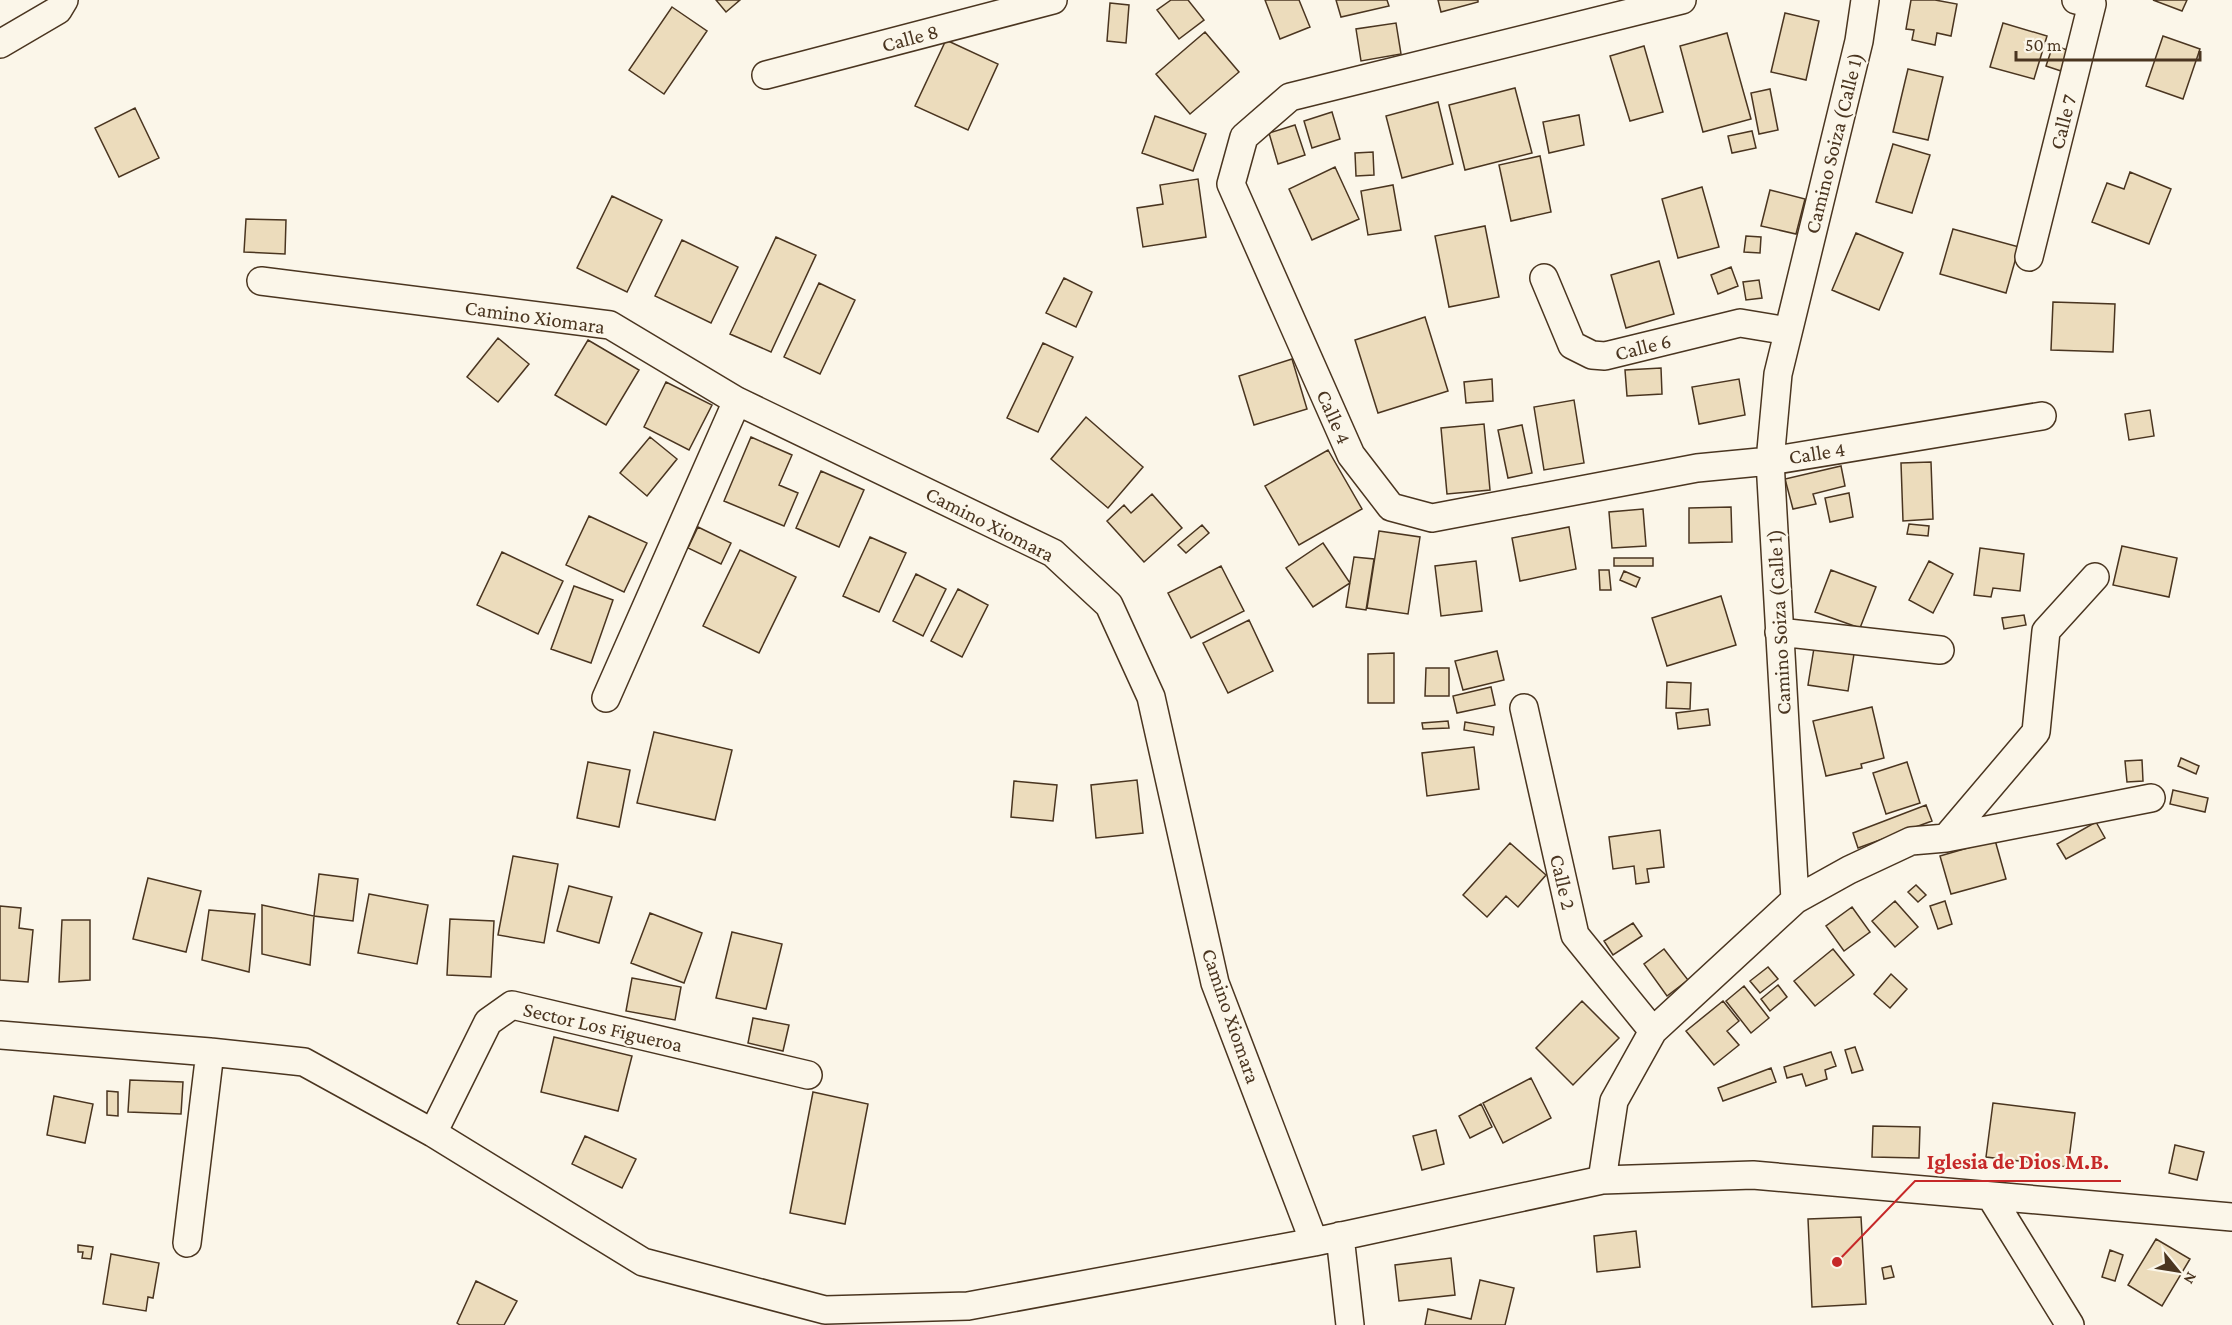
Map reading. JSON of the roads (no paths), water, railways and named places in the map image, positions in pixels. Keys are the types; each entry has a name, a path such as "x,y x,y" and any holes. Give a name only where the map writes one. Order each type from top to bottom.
{"street":[{"path":"2,40 58,10 64,0"},
{"name":"Calle 8","path":"766,75 1005,6 1053,0"},
{"name":"Calle 4","path":"1682,0 1290,97 1244,137 1231,184 1351,455 1391,507 1432,518 1697,468 1770,461 2042,416"},
{"name":"Camino Soiza (Calle 1)","path":"1795,900 1770,461 1778,374 1859,40 1864,0"},
{"name":"Calle 7","path":"2029,257 2092,4 2076,0"},
{"name":"Calle 6","path":"1544,278 1572,345 1592,355 1605,356 1740,323 1788,331"},
{"name":"Camino Xiomara","path":"261,281 610,325 737,401 1053,553 1109,605 1150,697 1215,982 1314,1242"},
{"path":"606,698 737,401"},
{"path":"1946,838 2036,732 2046,631 2095,577"},
{"path":"1779,632 1940,650"},
{"name":"Calle 2","path":"1524,708 1575,935 1653,1031"},
{"path":"1602,1180 1614,1101 1653,1031 1795,900 1849,870 1911,841 1946,838 2151,798"},
{"name":"Sector Los Figueroa","path":"434,1133 488,1022 512,1005 808,1075"},
{"path":"0,1035 304,1062 434,1133 643,1262 824,1318 968,1306 1314,1242 1602,1180 1753,1174 2232,1217"},
{"path":"187,1243 210,1052"},
{"path":"1991,1197 2065,1323"},
{"path":"1340,1236 1350,1325"}],"place":[{"name":"Iglesia de Dios M.B.","path":"1837,1262"}]}
